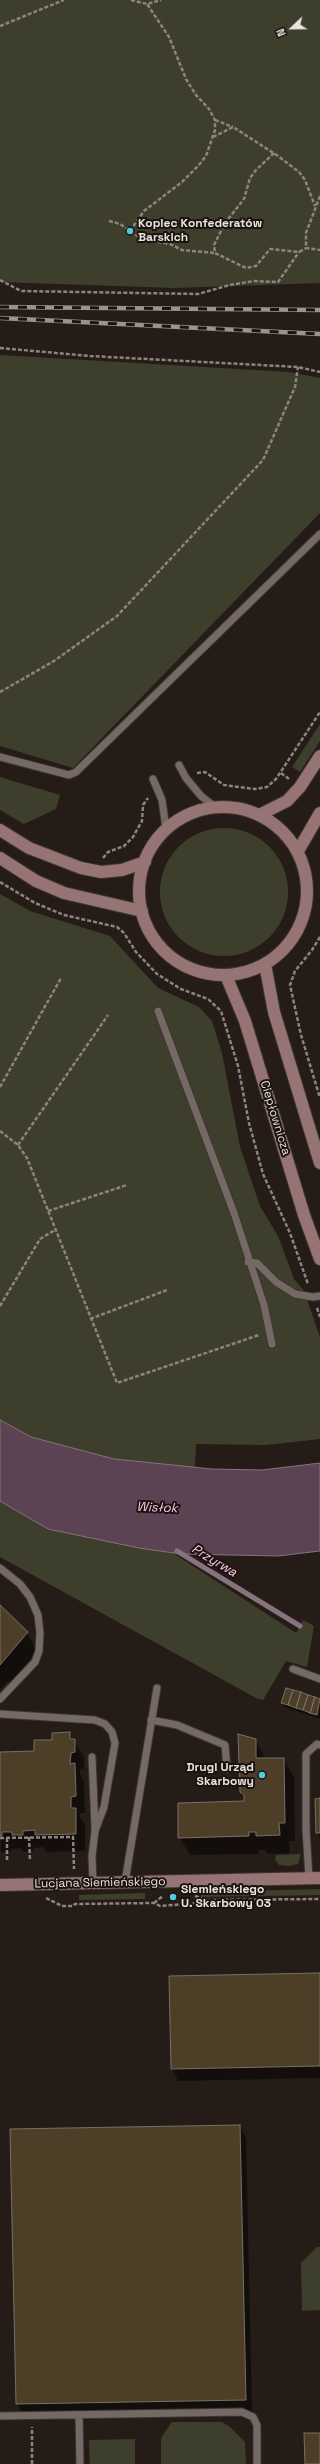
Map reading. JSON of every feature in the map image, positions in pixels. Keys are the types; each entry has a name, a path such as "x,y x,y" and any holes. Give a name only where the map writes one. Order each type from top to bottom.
{"main road":[{"path":"259,815 287,802 300,787 320,756"},
{"path":"215,807 245,810 259,815 283,832 298,851 306,876 307,902 300,927 285,948 265,964 241,975 227,978 204,974 183,965 164,951 155,939 142,911 139,889 145,862 154,844 166,829 189,814 215,807"},
{"path":"298,851 320,813"},
{"path":"0,830 29,848 81,868 101,872 122,870 145,862"},
{"path":"0,858 36,880 64,893 142,911"},
{"path":"265,964 274,1012 320,1163"},
{"name":"Ciepłownicza","path":"227,978 245,1021 304,1215 320,1259"},
{"name":"Lucjana Siemieńskiego","path":"0,1885 315,1878"}],"lane":[{"path":"0,757 69,775 76,772 320,534"},
{"path":"179,765 186,778 201,796 215,807"},
{"path":"153,779 162,800 166,829"},
{"path":"158,1011 234,1213 248,1262 264,1305 272,1344"},
{"path":"248,1262 257,1263 276,1282 295,1294 316,1296"},
{"path":"0,1568 20,1584 30,1597 38,1616 40,1633 39,1651 35,1662 0,1699"},
{"path":"293,1669 320,1679"},
{"path":"125,1882 157,1688"},
{"path":"0,1714 95,1720 105,1724 112,1732 115,1743 105,1800 95,1831"},
{"path":"151,1720 177,1725 225,1745 227,1769"},
{"path":"315,1878 306,1829 306,1754 317,1744 320,1745"},
{"path":"92,1758 95,1831 92,1856 92,1883"},
{"path":"0,2416 242,2412 253,2416 257,2425 257,2464"},
{"path":"78,2415 80,2464"}],"path":[{"path":"0,26 64,0"},
{"path":"131,0 147,4 161,0"},
{"path":"147,4 169,37 186,79 215,120 233,127 274,153 299,172 311,192 315,206"},
{"path":"130,231 144,211 182,182 199,165 213,137 215,120"},
{"path":"213,137 233,127"},
{"path":"215,252 214,245 225,223 244,199 250,178 256,170 274,153"},
{"path":"306,248 306,233 320,196"},
{"path":"109,221 120,224 142,239 170,244 182,250 215,252 246,268 256,266 270,250 299,252"},
{"path":"0,280 21,291 198,294 248,282 278,282 299,252 306,248 320,250"},
{"path":"0,348 90,356 298,367 320,372"},
{"path":"0,692 54,661 118,616 263,460 295,387 298,367"},
{"path":"281,773 293,782"},
{"path":"0,882 35,903 64,915 117,927 124,933 136,952 156,974 181,989 208,999 221,1011 238,1066 249,1123 263,1174 290,1233 316,1296 320,1317"},
{"path":"320,937 312,950 295,971 290,985 301,1035 320,1098"},
{"path":"0,1087 61,978"},
{"path":"18,1145 108,1015"},
{"path":"0,1131 18,1145 27,1158 113,1378 117,1383 269,1331"},
{"path":"48,1211 127,1185"},
{"path":"0,1306 40,1239 56,1230"},
{"path":"90,1319 167,1290"},
{"path":"0,1838 73,1837 74,1871"},
{"path":"7,1838 7,1862"},
{"path":"29,1838 30,1861"},
{"path":"75,1904 154,1903 160,1906 200,1903 206,1900 320,1899"},
{"path":"32,2416 32,2464"}],"green space":[{"path":"0,0 320,0 320,283 174,288 0,282"},
{"path":"0,355 289,372 320,378 320,513 73,768 0,746"},
{"path":"320,724 320,741 300,772 292,767"},
{"path":"0,777 60,795 56,809 24,824 0,810"},
{"path":"230,828 254,835 265,842 274,851 283,867 287,879 287,905 281,922 274,933 265,942 254,949 237,955 218,956 194,949 183,942 174,933 167,922 161,905 160,886 167,862 174,851 183,842 194,835 211,829"},
{"path":"0,894 30,911 110,936 158,988 199,1007 212,1021 222,1053 240,1147 260,1206 278,1236 294,1279 304,1291 320,1337 320,1439 266,1445 196,1444 195,1468 114,1459 31,1437 0,1420"},
{"path":"0,1501 48,1529 173,1553 296,1633 303,1620 314,1626 307,1667 286,1661 263,1700 256,1698 0,1557"},
{"path":"301,1854 298,1864 288,1866 279,1865 275,1859 276,1855"},
{"path":"320,1889 320,1895 201,1897 201,1892"},
{"path":"145,1893 145,1899 79,1900 79,1895"},
{"path":"317,2247 320,2247 320,2310 302,2311 301,2263"},
{"path":"172,2422 222,2422 230,2427 245,2442 246,2464 161,2464 161,2438"},
{"path":"135,2439 135,2464 90,2464 89,2440"}],"water":[{"name":"Wisłok","path":"0,1420 31,1437 114,1459 212,1469 262,1470 320,1463 320,1551 278,1556 181,1554 139,1548 48,1529 0,1501"}],"building":[{"path":"0,1605 28,1632 0,1665"},
{"path":"286,1688 293,1690 288,1705 281,1703"},
{"path":"293,1690 301,1692 296,1708 288,1705"},
{"path":"301,1692 308,1695 303,1710 296,1708"},
{"path":"308,1695 315,1697 310,1713 303,1710"},
{"path":"315,1697 320,1699 317,1715 310,1713"},
{"path":"70,1732 70,1739 75,1739 75,1752 71,1753 70,1764 75,1763 76,1796 71,1797 71,1808 76,1808 76,1834 35,1835 35,1830 23,1831 23,1835 12,1835 12,1832 2,1832 2,1836 0,1836 0,1752 34,1751 34,1740 52,1740 52,1733"},
{"name":"Drugi Urząd Skarbowy","path":"238,1734 256,1739 256,1758 284,1758 285,1823 279,1823 280,1835 256,1836 256,1832 249,1832 249,1836 178,1838 178,1803 244,1801 244,1795 240,1792"},
{"path":"320,1798 320,1833 316,1833 315,1799"},
{"path":"320,1973 320,2066 171,2069 169,1976"},
{"path":"240,2125 246,2400 16,2404 10,2129"},
{"path":"304,2433 320,2433 320,2464 305,2464"}],"waterway":[{"name":"Przyrwa","path":"177,1551 300,1626"}],"railway":[{"path":"0,307 320,310"},
{"path":"0,318 320,334"}],"place":[{"name":"Kopiec Konfederatów Barskich","path":"130,231"},
{"name":"Drugi Urząd Skarbowy","path":"262,1775"},
{"name":"Siemieńskiego U. Skarbowy 03","path":"173,1897"}]}
